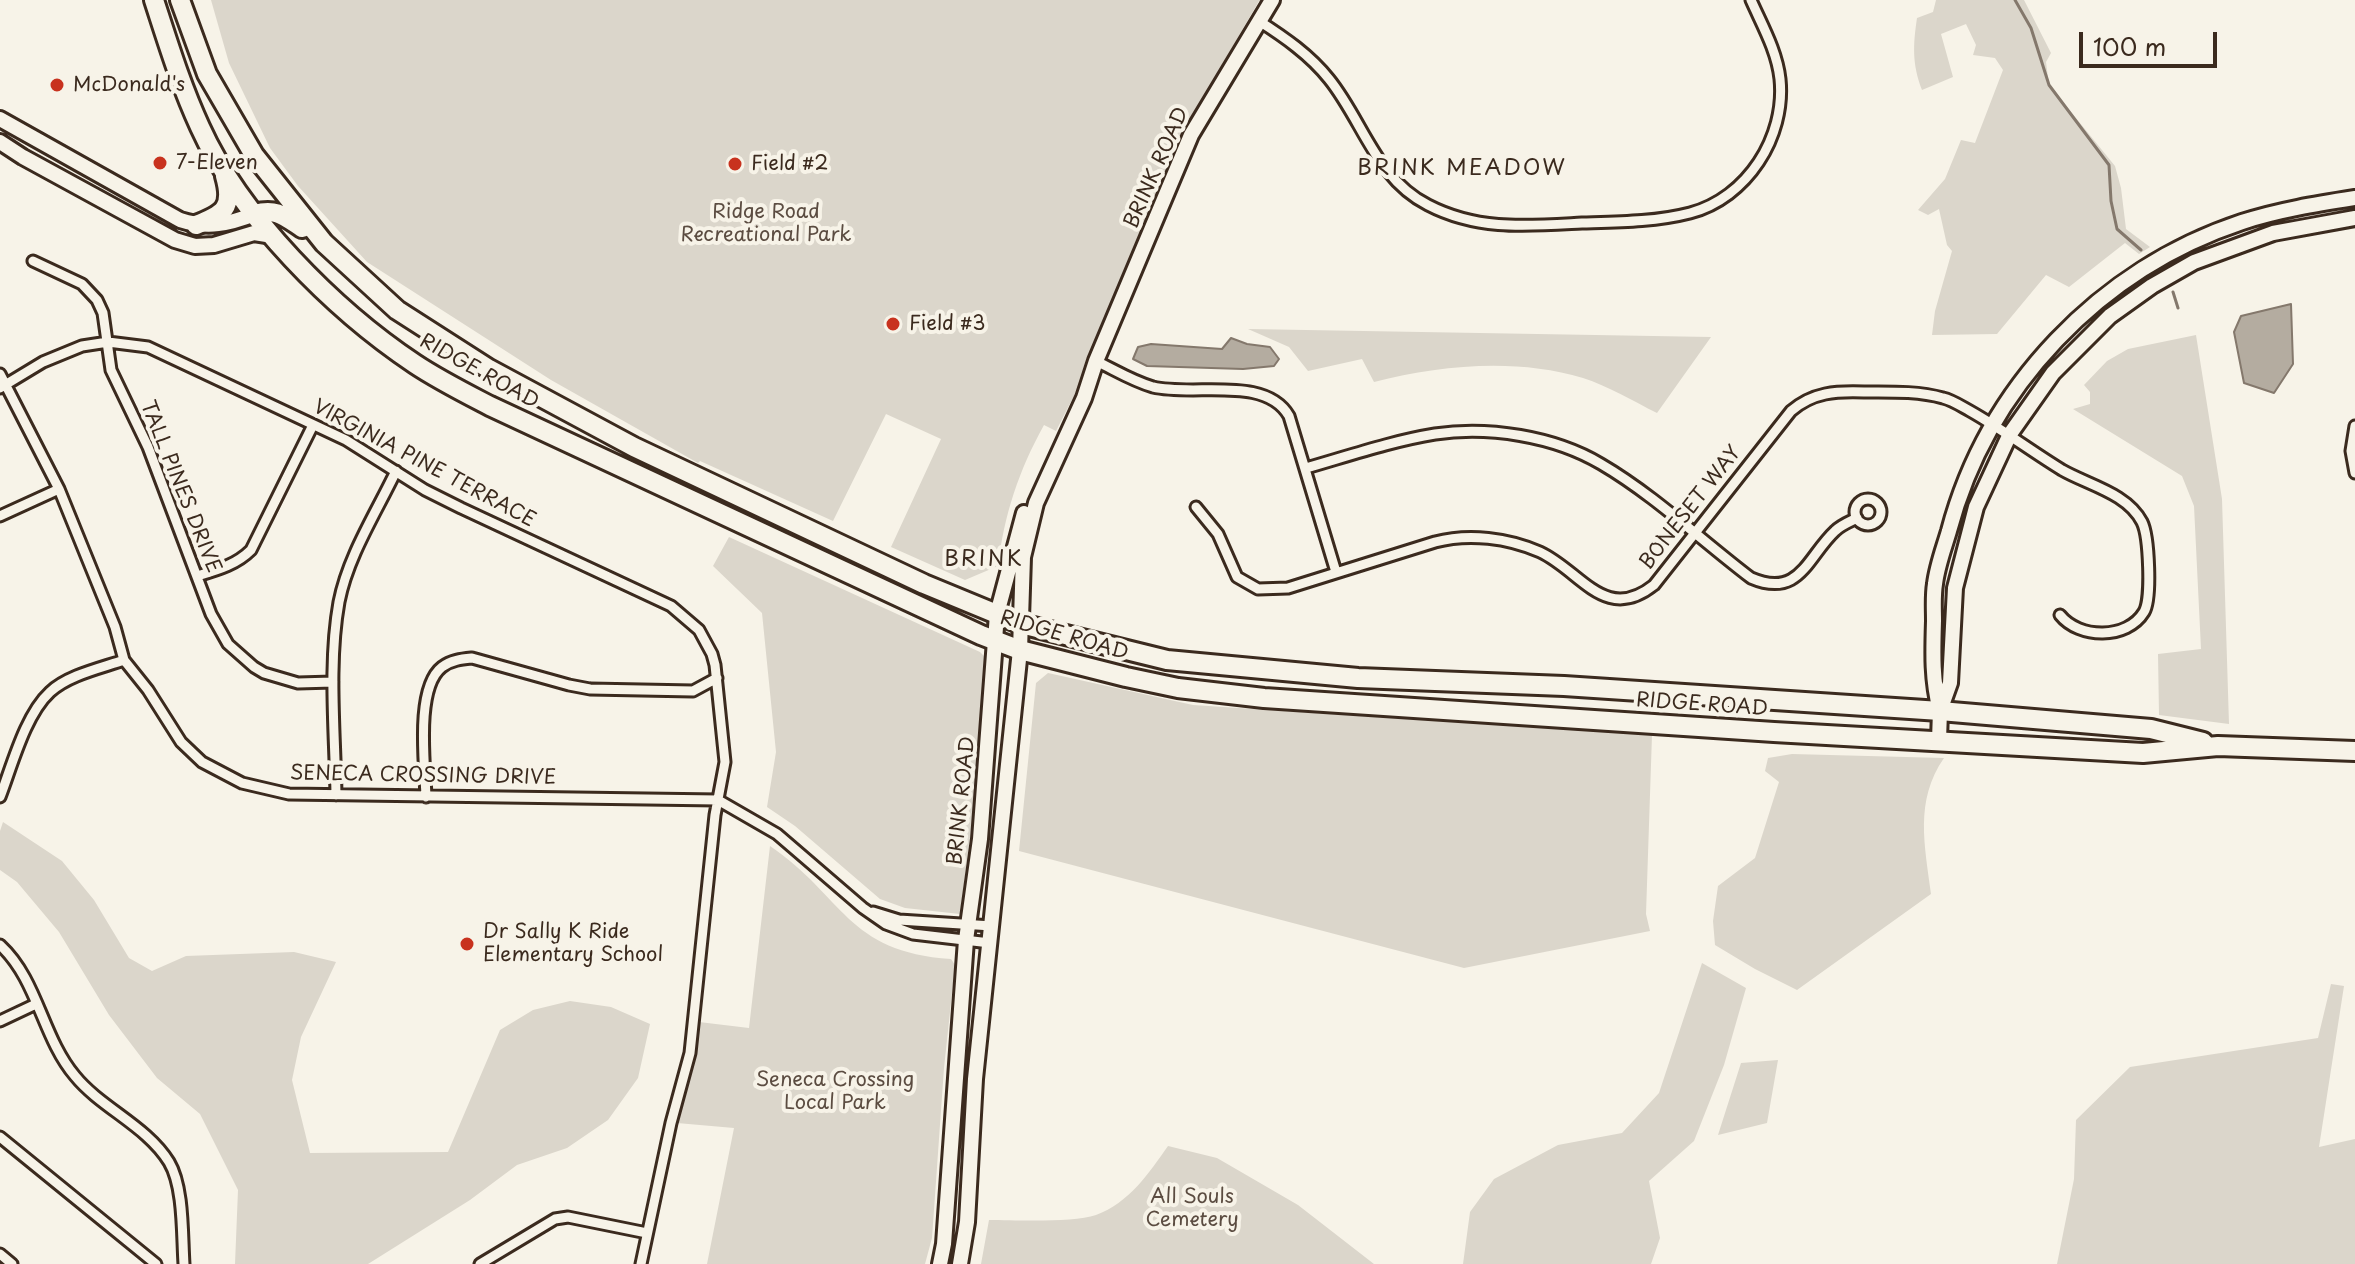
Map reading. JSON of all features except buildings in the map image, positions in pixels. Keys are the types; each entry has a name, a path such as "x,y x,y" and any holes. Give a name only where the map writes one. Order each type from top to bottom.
{"highway":[{"name":"RIDGE ROAD","path":"154,0 201,130 255,214 327,293 416,365 490,406 1020,650 1178,688 1264,698 2143,753 2218,746 2355,751"},
{"name":"RIDGE ROAD","path":"180,0 207,74 254,155 324,243 397,310 489,369 634,447 924,584 1021,624 1167,660 1310,673 1940,711 2151,729 2218,746"},
{"path":"188,0 195,41"},
{"path":"196,225 215,218 227,206 230,191 222,165"},
{"path":"255,214 268,210 284,215 324,243"}],"main road":[{"name":"BRINK ROAD","path":"960,1264 967,1222 975,1079 1020,650 1020,578 1036,503 1084,398 1096,361 1191,135 1272,0"},
{"path":"0,119 180,220 196,225 222,225 255,214"},
{"path":"0,142 175,240 195,246 214,245 254,233 273,236"},
{"path":"23,157 59,168 90,184 101,182 103,177"},
{"path":"1939,740 1940,711 1933,683 1934,585 1956,504 1992,424 2021,380 2053,342 2103,297 2145,268 2189,244 2239,223 2292,209 2355,198"},
{"path":"1940,711 1950,683 1955,588 1976,507 2010,434 2053,373 2110,316 2152,286 2226,248 2273,233 2355,218"},
{"name":"BRINK ROAD","path":"940,1264 953,1138 967,933 983,807 997,614 1027,506 1082,384 1096,361"}],"street":[{"path":"1259,21 1292,42 1327,76 1389,175 1412,196 1457,219 1508,227 1659,220 1693,213 1721,200 1751,174 1771,140 1780,102 1780,79 1775,54 1751,0"},
{"name":"TALL PINES DRIVE","path":"33,261 74,279 90,291 103,313 111,370 148,447 218,629 228,644 254,667 298,683 333,682"},
{"name":"VIRGINIA PINE TERRACE","path":"3,386 65,352 108,342 127,343 162,353 346,440 461,508 682,613 707,641 717,678 725,762 718,800 690,1053 671,1123 641,1264"},
{"path":"1096,361 1135,381 1155,387 1189,391 1252,391 1279,402 1289,416 1336,572"},
{"name":"SENECA CROSSING DRIVE","path":"0,374 3,386 59,489 115,627 124,660 148,690 181,742 202,762 242,783 289,794 718,800 777,834 886,924 913,934 967,933 992,926"},
{"name":"BONESET WAY","path":"1196,507 1218,534 1237,577 1258,589 1288,588 1445,539 1478,538 1503,541 1540,552 1559,563 1592,591 1606,597 1629,599 1643,594 1654,585 1692,533 1791,411 1804,400 1819,394 1851,391 1924,394 1947,399 2010,434 2063,470 2126,503 2136,512 2144,526 2147,544 2148,601 2144,612 2124,629 2109,633 2089,632 2069,626 2060,615"},
{"path":"197,576 226,567 251,550 313,425"},
{"path":"2355,426 2351,451 2355,473"},
{"path":"1306,468 1437,434 1490,433 1530,439 1598,462 1632,484 1751,578 1762,583 1779,583 1796,577 1835,531 1857,518"},
{"path":"336,795 333,682 335,630 340,600 349,568 396,471"},
{"path":"0,516 59,489"},
{"path":"426,797 424,708 428,691 439,670 457,660 472,658 590,689 693,691 717,678"},
{"path":"0,797 21,742 39,705 51,690 124,660"},
{"name":"SENECA CROSSING DRIVE","path":"863,908 899,920 967,933 990,943"},
{"path":"0,945 11,955 59,1052 75,1077 156,1146 170,1163 178,1186 184,1264"},
{"path":"0,1021 36,1004"},
{"path":"0,1137 156,1264"},
{"path":"480,1264 555,1219 568,1217 647,1233"},
{"path":"0,1254 12,1264"}],"green space":[{"name":"Ridge Road Recreational Park","path":"211,0 1264,0 1262,4 1259,1 1180,137 1166,179 1153,201 1106,316 1114,317 1056,431 1044,425 1027,459 1009,511 998,566 965,580 891,547 941,439 886,414 833,521 700,461 698,463 551,380 367,262 298,186 270,148 229,63"},
{"path":"1936,0 2024,0 2051,53 2046,62 2049,85 2115,166 2126,229 2150,247 2139,254 2125,243 2069,287 2046,275 1997,334 1932,335 1935,311 1952,251 1947,245 1939,209 1928,215 1918,210 1945,179 1961,140 1975,143 2003,70 1995,58 1973,55 1976,45 1966,24 1941,34 1953,77 1922,90 1914,54 1917,18 1933,12"},
{"path":"1248,329 1711,337 1657,413 1592,381 1532,368 1452,368 1374,382 1362,359 1308,371 1289,347"},
{"path":"2196,335 2222,499 2229,724 2159,715 2158,654 2201,649 2194,506 2182,476 2073,409 2090,404 2090,392 2084,385 2107,361 2128,349"},
{"path":"729,537 980,652 986,658 977,784 960,914 905,908 880,899 795,826 767,807 776,752 762,613 713,566"},
{"path":"1048,673 1193,705 1652,735 1646,914 1650,931 1464,968 1019,851 1036,683"},
{"path":"1792,754 1944,758 1928,791 1925,807 1931,894 1797,990 1715,945 1713,921 1718,886 1755,858 1779,782 1765,771 1768,758"},
{"path":"3,822 62,861 94,900 129,958 152,971 186,956 294,952 336,962 301,1037 292,1080 310,1153 448,1152 500,1030 533,1010 570,1001 611,1007 650,1024 638,1078 608,1120 567,1148 517,1165 470,1200 368,1264 235,1264 238,1190 200,1114 157,1078 109,1015 59,932 17,882 0,870 0,831"},
{"name":"Seneca Crossing Local Park","path":"770,846 795,865 867,933 916,954 951,959 955,965 932,1238 925,1264 707,1264 734,1128 677,1123 694,1061 699,1022 749,1028"},
{"path":"1702,963 1746,988 1724,1065 1694,1141 1649,1181 1660,1238 1651,1264 1463,1264 1470,1212 1494,1179 1558,1145 1622,1133 1659,1093"},
{"path":"2331,984 2344,986 2319,1147 2355,1139 2355,1264 2057,1264 2074,1179 2076,1120 2130,1067 2318,1038"},
{"path":"1778,1060 1767,1123 1718,1135 1741,1063"},
{"name":"All Souls Cemetery","path":"1168,1146 1217,1158 1298,1205 1374,1264 981,1264 989,1220 1059,1220 1096,1215 1128,1195 1146,1177"}],"shaded area":[{"path":"2291,304 2293,364 2274,393 2244,383 2234,332 2241,316"},
{"path":"1231,338 1270,347 1279,359 1274,366 1243,369 1147,366 1133,359 1138,347 1151,344 1222,349"}],"waterway":[{"path":"2015,0 2031,28 2049,85 2109,165 2111,201 2117,229 2141,250"},
{"path":"2173,292 2178,308"}],"place":[{"name":"McDonald's","path":"57,85"},
{"name":"7-Eleven","path":"160,163"},
{"name":"Field #2","path":"735,164"},
{"name":"Field #3","path":"893,324"},
{"name":"Dr Sally K Ride Elementary School","path":"467,944"}],"district":[{"name":"BRINK MEADOW","path":"1462,169"},
{"name":"BRINK","path":"984,560"}]}
